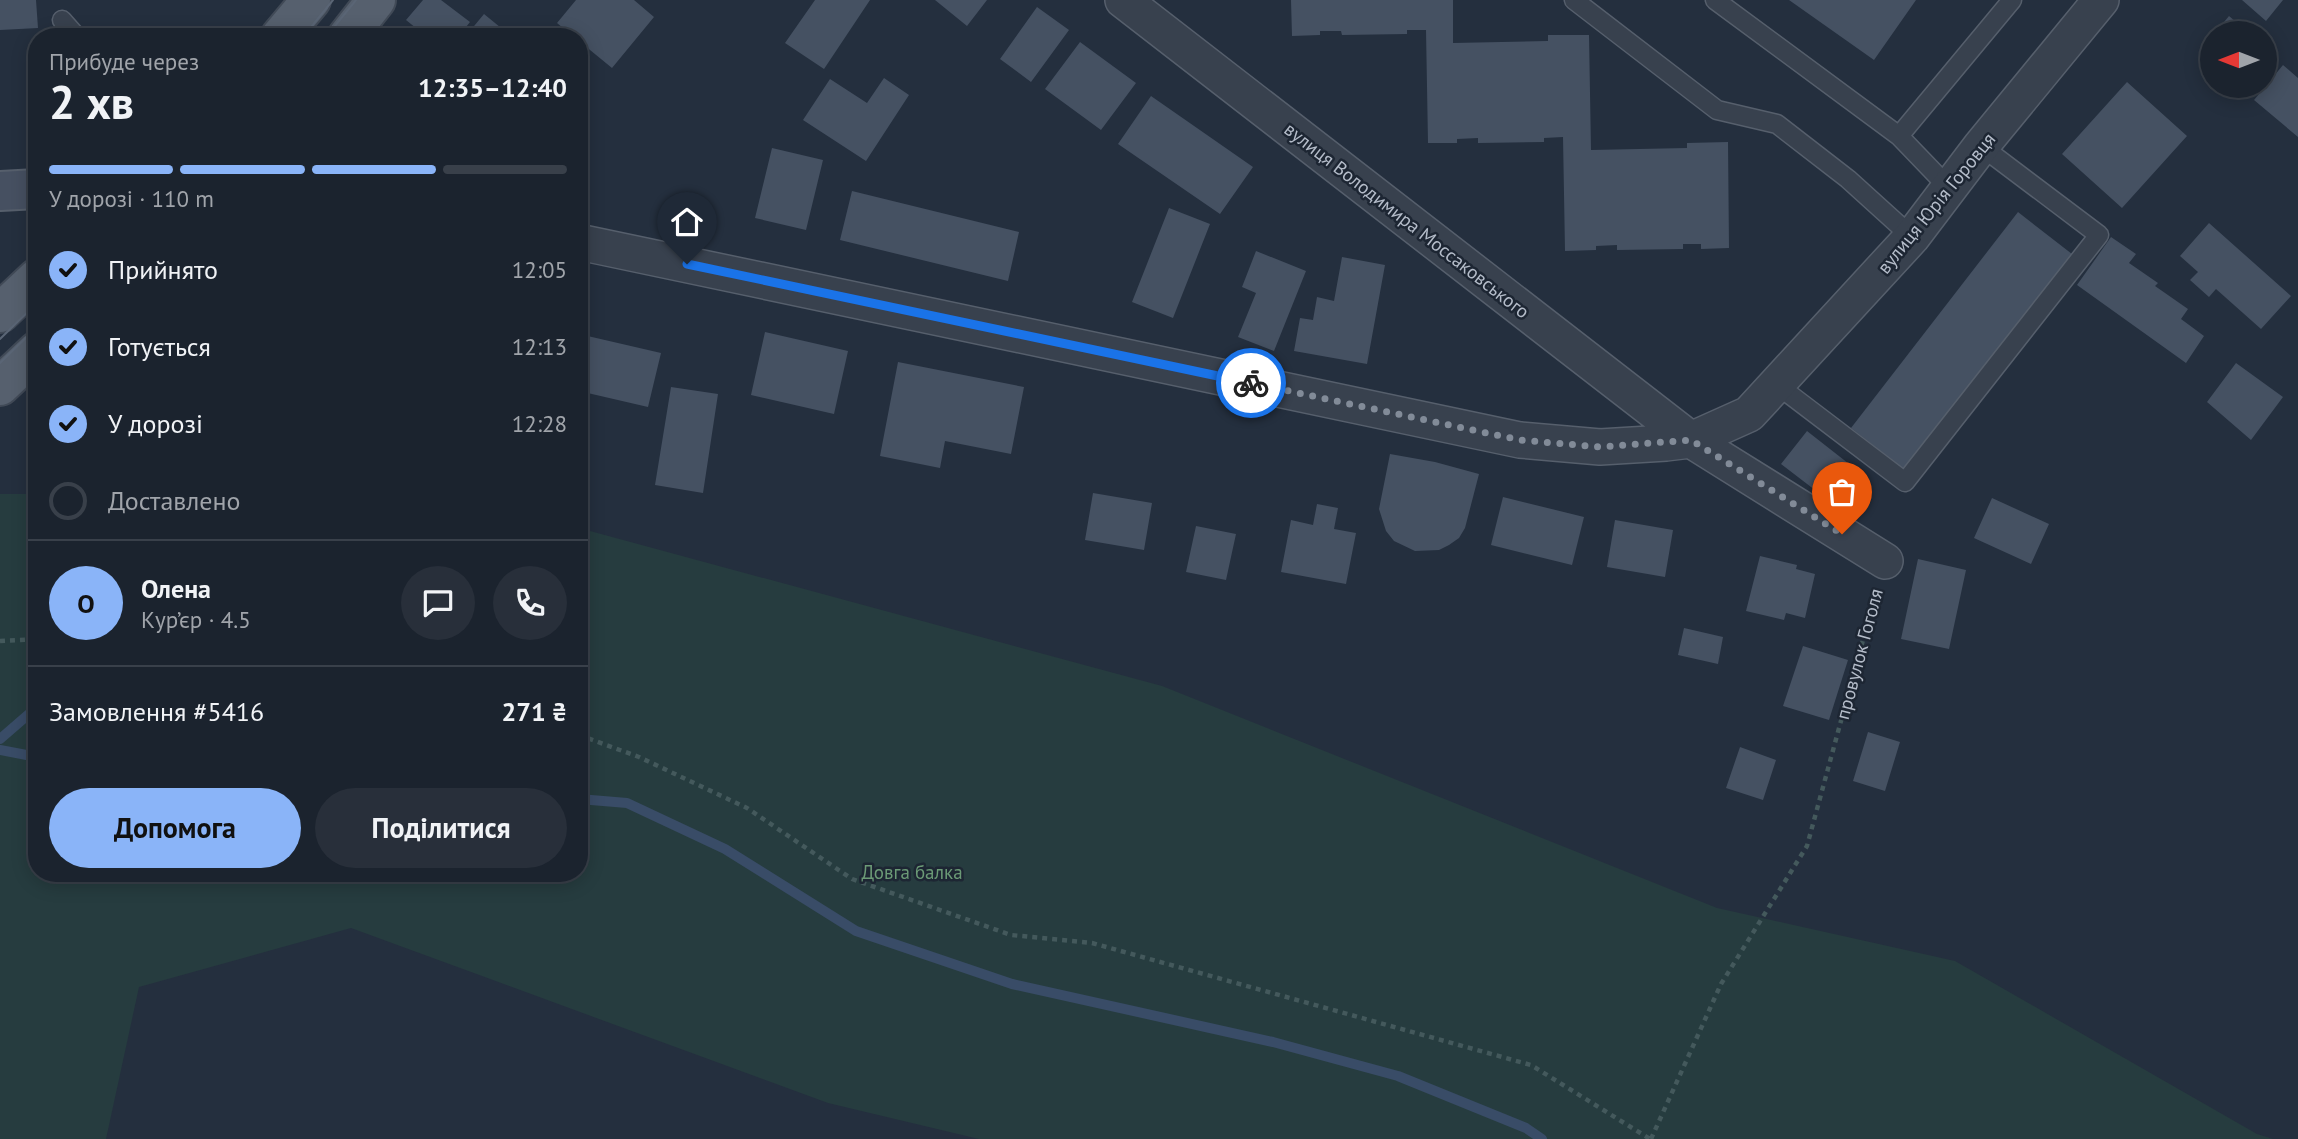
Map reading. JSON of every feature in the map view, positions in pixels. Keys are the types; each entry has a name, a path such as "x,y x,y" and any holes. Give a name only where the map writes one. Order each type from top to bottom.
{"main road":[{"path":"288,28 311,0"},
{"path":"354,28 376,0"},
{"path":"0,191 28,189"},
{"path":"0,313 28,287"},
{"path":"0,386 28,360"}],"street":[{"name":"вулиця Володимира Моссаковського","path":"1123,0 1691,440"},
{"name":"вулиця Юрія Горовця","path":"1691,440 1748,414 1776,384 1912,237 1981,146 2101,0"},
{"path":"588,244 1520,440 1600,447 1691,440 1885,561"}],"lane":[{"path":"1574,0 1717,110 1777,124 1848,179 1912,237"},
{"path":"1899,136 2012,0"},
{"path":"1724,3 1899,136 1949,188"},
{"path":"62,20 69,28"},
{"path":"1776,384 1905,482 2099,235 1981,146"}],"path":[{"name":"провулок Гоголя","path":"1651,1139 1721,984 1807,846 1885,561"},
{"path":"0,641 28,639"},
{"path":"588,737 639,757 747,808 852,879 1011,935 1092,943 1531,1065 1651,1139"}],"green space":[{"name":"Довга балка","path":"0,494 28,494 28,882 588,882 588,530 1162,686 1717,908 1955,961 2257,1134 2273,1139 979,1139 828,1103 351,928 139,987 106,1139 0,1139"}],"building":[{"path":"0,0 36,0 38,28 0,30"},
{"path":"423,0 441,0 470,22 465,28 416,28 406,20"},
{"path":"576,0 634,0 654,17 612,68 588,48 588,28 563,28 557,23"},
{"path":"815,0 870,0 824,69 785,43"},
{"path":"935,0 987,0 967,26"},
{"path":"1291,0 1453,0 1453,43 1548,41 1548,35 1589,35 1591,150 1687,148 1687,143 1728,142 1729,248 1701,249 1701,244 1683,244 1683,249 1617,250 1617,245 1596,246 1596,250 1565,251 1563,137 1544,138 1544,142 1478,143 1478,138 1457,139 1457,143 1428,143 1426,30 1407,30 1407,34 1342,35 1341,31 1320,31 1320,35 1292,36"},
{"path":"1789,0 1916,0 1874,60"},
{"path":"2242,0 2283,0 2266,21"},
{"path":"1037,7 1069,30 1031,82 1000,59"},
{"path":"484,14 501,28 472,28"},
{"path":"1080,42 1136,83 1101,130 1045,89"},
{"path":"2283,65 2298,78 2298,137 2254,100 2277,98 2277,72"},
{"path":"884,78 909,95 866,161 803,120 830,79 867,103"},
{"path":"2127,82 2187,136 2122,208 2062,154"},
{"path":"1151,96 1253,167 1220,214 1118,144"},
{"path":"772,148 823,160 806,230 755,218"},
{"path":"852,191 1019,232 1008,281 840,240"},
{"path":"1169,208 1210,224 1173,318 1132,302"},
{"path":"2018,212 2072,254 1905,470 1851,428"},
{"path":"2209,223 2291,296 2261,329 2216,289 2209,297 2190,280 2198,272 2180,256"},
{"path":"2111,237 2136,254 2129,263 2158,283 2155,286 2188,309 2181,319 2204,336 2186,363 2077,285"},
{"path":"1256,251 1306,271 1274,351 1238,337 1256,293 1242,287"},
{"path":"1342,257 1385,265 1367,364 1294,351 1300,318 1313,320 1317,297 1334,301"},
{"path":"765,332 848,351 834,414 751,395"},
{"path":"588,336 661,353 648,407 588,393"},
{"path":"898,362 1024,387 1011,454 945,441 940,468 880,456"},
{"path":"2236,363 2283,397 2251,440 2207,402"},
{"path":"671,387 718,394 703,493 655,485"},
{"path":"1807,431 1867,478 1841,510 1781,464"},
{"path":"1390,454 1479,474 1465,528 1459,538 1439,550 1415,551 1394,541 1386,531 1379,509"},
{"path":"1093,493 1152,503 1144,550 1085,540"},
{"path":"1503,497 1584,517 1572,565 1491,545"},
{"path":"1992,498 2049,524 2031,564 1974,538"},
{"path":"1317,504 1338,508 1334,529 1356,533 1346,584 1281,572 1291,520 1313,525"},
{"path":"1615,520 1673,530 1665,577 1607,567"},
{"path":"1196,526 1236,534 1226,580 1186,572"},
{"path":"1760,556 1797,565 1796,569 1815,574 1805,618 1786,613 1784,620 1746,611"},
{"path":"1918,559 1966,570 1949,649 1901,639"},
{"path":"1684,628 1723,637 1718,664 1678,655"},
{"path":"1803,646 1848,660 1829,720 1783,706"},
{"path":"1868,732 1900,742 1885,791 1853,781"},
{"path":"1740,747 1776,760 1763,800 1726,788"}],"waterway":[{"path":"0,739 28,715"},
{"path":"0,750 28,755"},
{"path":"588,800 627,803 725,849 856,931 1012,984 1273,1042 1398,1076 1526,1128 1542,1139"}],"tram line":[{"path":"310,28 333,0"},
{"path":"333,28 356,0"},
{"path":"0,339 28,312"},
{"path":"0,363 28,336"}],"way so far":[{"path":"1251,383 1520,440 1600,447 1691,440 1842,534"}],"route":[{"path":"687,264 1251,383"}]}
